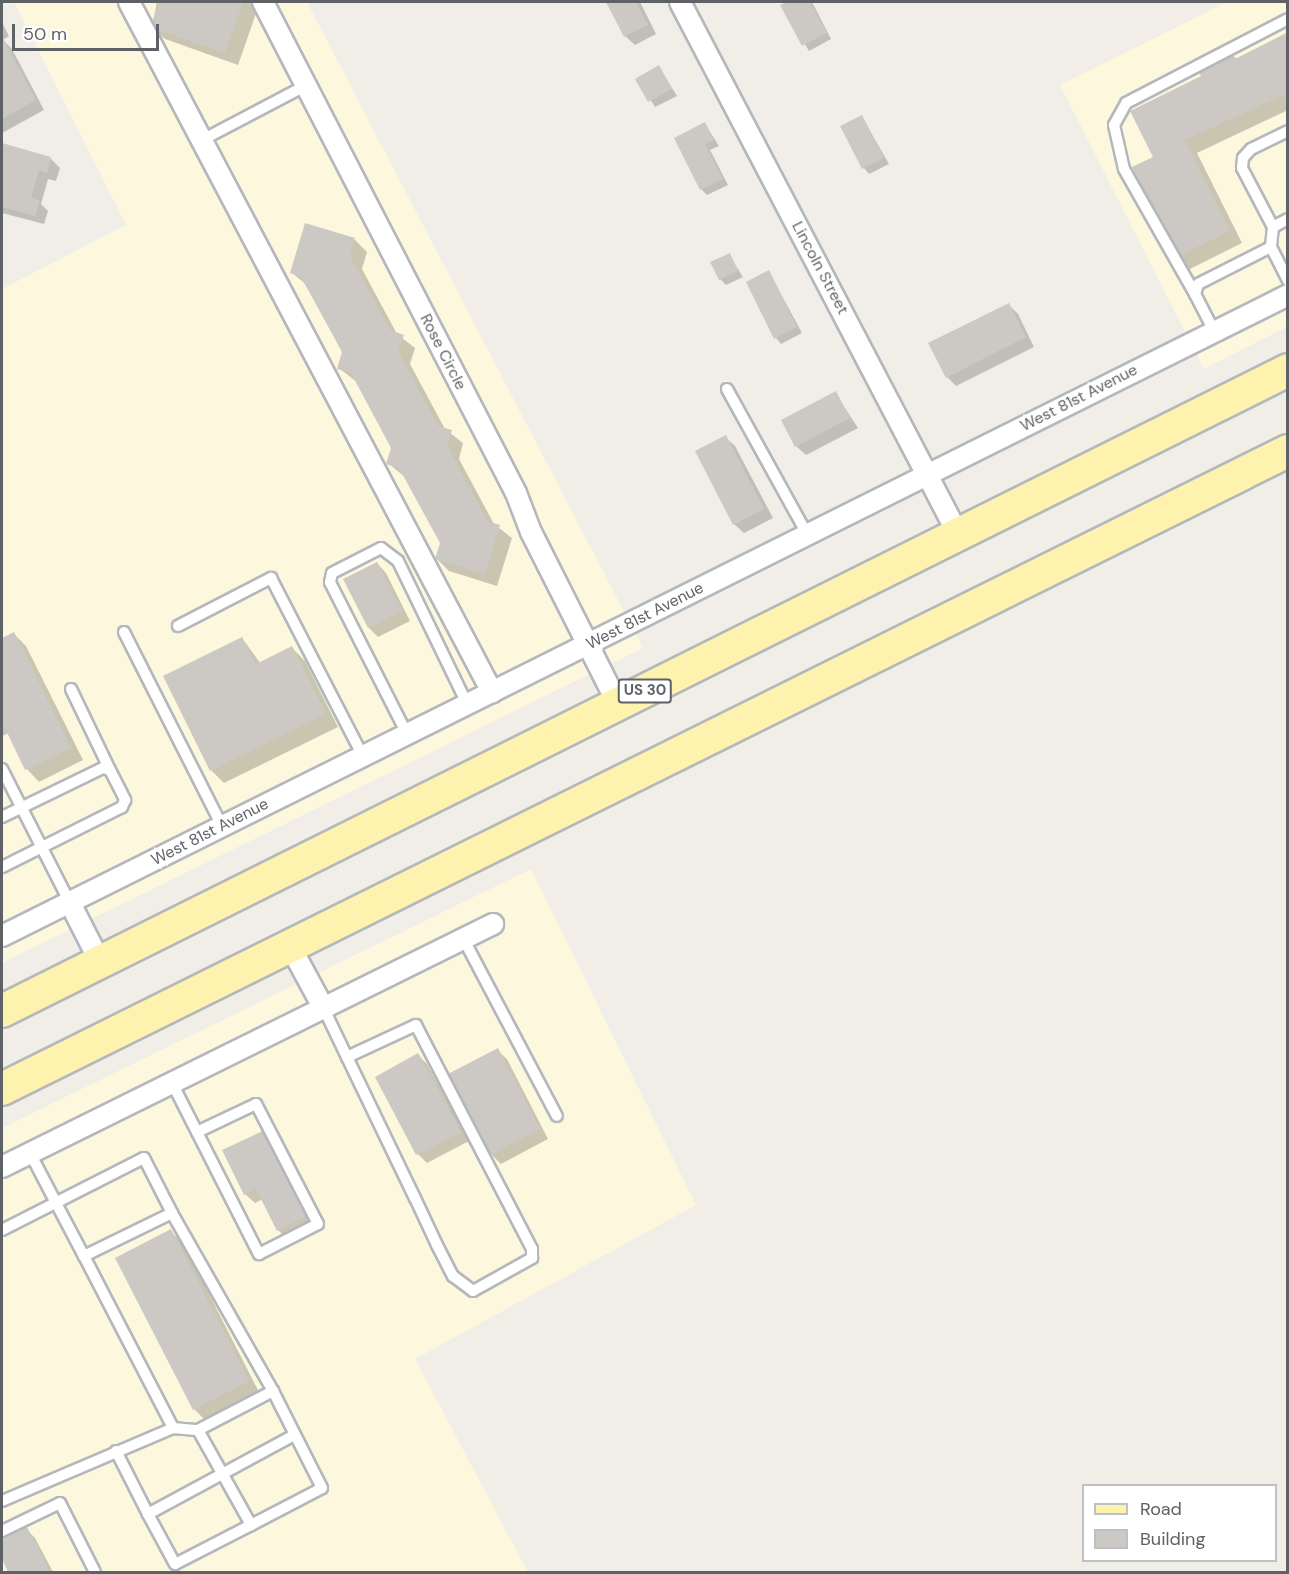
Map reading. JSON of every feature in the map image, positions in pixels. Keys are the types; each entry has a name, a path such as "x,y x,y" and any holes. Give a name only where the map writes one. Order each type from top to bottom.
{"main road":[{"name":"US 30","path":"2,1011 1287,370"},
{"path":"2,1089 1287,451"}],"street":[{"path":"129,2 492,692"},
{"name":"Rose Circle","path":"263,2 516,493 531,532 618,704"},
{"name":"Lincoln Street","path":"680,2 958,534"},
{"name":"West 81st Avenue","path":"2,936 1287,294"},
{"path":"70,903 99,962"},
{"path":"2,1167 493,924"},
{"path":"290,945 323,1007"}],"lane":[{"path":"1214,331 1124,169 1114,125 1126,104 1287,19"},
{"path":"202,141 305,86"},
{"path":"1287,131 1251,149 1243,158 1242,168 1273,227 1271,247 1287,281"},
{"path":"1273,227 1287,219"},
{"path":"1195,294 1198,284 1271,247"},
{"path":"727,388 807,534"},
{"path":"407,734 330,582 332,573 381,548 399,561 467,704"},
{"path":"178,626 271,578 363,756"},
{"path":"124,632 222,826"},
{"path":"2,867 122,807 125,800 70,689"},
{"path":"2,817 103,768 110,770"},
{"path":"2,769 70,903"},
{"path":"463,938 557,1116"},
{"path":"323,1007 346,1057 443,1255 461,1285 473,1291 532,1258 532,1250 416,1025 346,1057"},
{"path":"172,1083 259,1254 318,1224 256,1104 197,1132"},
{"path":"30,1153 173,1428"},
{"path":"2,1230 144,1158 172,1213 273,1391 322,1488 175,1564 116,1451"},
{"path":"84,1256 172,1213"},
{"path":"2,1501 173,1428 198,1430 273,1391"},
{"path":"198,1430 251,1525"},
{"path":"147,1514 294,1436"},
{"path":"2,1531 60,1503 95,1572"}],"shaded area":[{"path":"14,2 307,2 643,648 2,963 2,289 126,225"},
{"path":"1227,2 1287,2 1287,327 1204,369 1060,85"},
{"path":"531,869 696,1205 415,1359 528,1572 2,1572 2,1128"}],"building":[{"path":"155,2 243,2 225,53 150,27 158,6"},
{"path":"606,2 636,2 648,25 624,37"},
{"path":"787,2 810,2 827,33 802,46 780,5"},
{"path":"1288,32 1288,93 1185,140 1230,231 1176,257 1132,167 1153,157 1130,111 1201,76 1197,69 1231,52 1235,59"},
{"path":"2,39 36,100 2,119"},
{"path":"659,65 672,89 648,102 635,79"},
{"path":"862,115 884,158 862,169 840,126"},
{"path":"705,122 714,140 705,144 723,179 700,190 674,138"},
{"path":"2,143 51,157 47,173 39,170 31,198 40,201 35,216 2,207"},
{"path":"305,223 355,238 350,256 390,330 404,335 398,351 438,426 452,430 447,445 487,521 500,525 485,574 435,559 440,543 399,468 386,464 391,448 351,373 337,369 342,352 301,277 290,273"},
{"path":"730,253 738,271 719,280 710,262"},
{"path":"769,270 797,327 774,339 746,282"},
{"path":"1009,303 1026,337 946,378 928,343"},
{"path":"836,391 850,418 795,447 781,420"},
{"path":"726,435 764,509 733,525 695,451"},
{"path":"377,562 402,611 368,628 343,579"},
{"path":"14,632 71,748 25,770 2,722 2,638"},
{"path":"242,637 256,664 292,646 326,714 210,771 163,676"},
{"path":"498,1048 540,1129 490,1155 448,1074"},
{"path":"418,1053 461,1132 416,1155 375,1077"},
{"path":"265,1130 307,1216 277,1231 256,1189 244,1195 222,1150"},
{"path":"171,1229 249,1381 193,1410 115,1258"},
{"path":"27,1527 50,1572 8,1572 2,1559 2,1539"}]}
